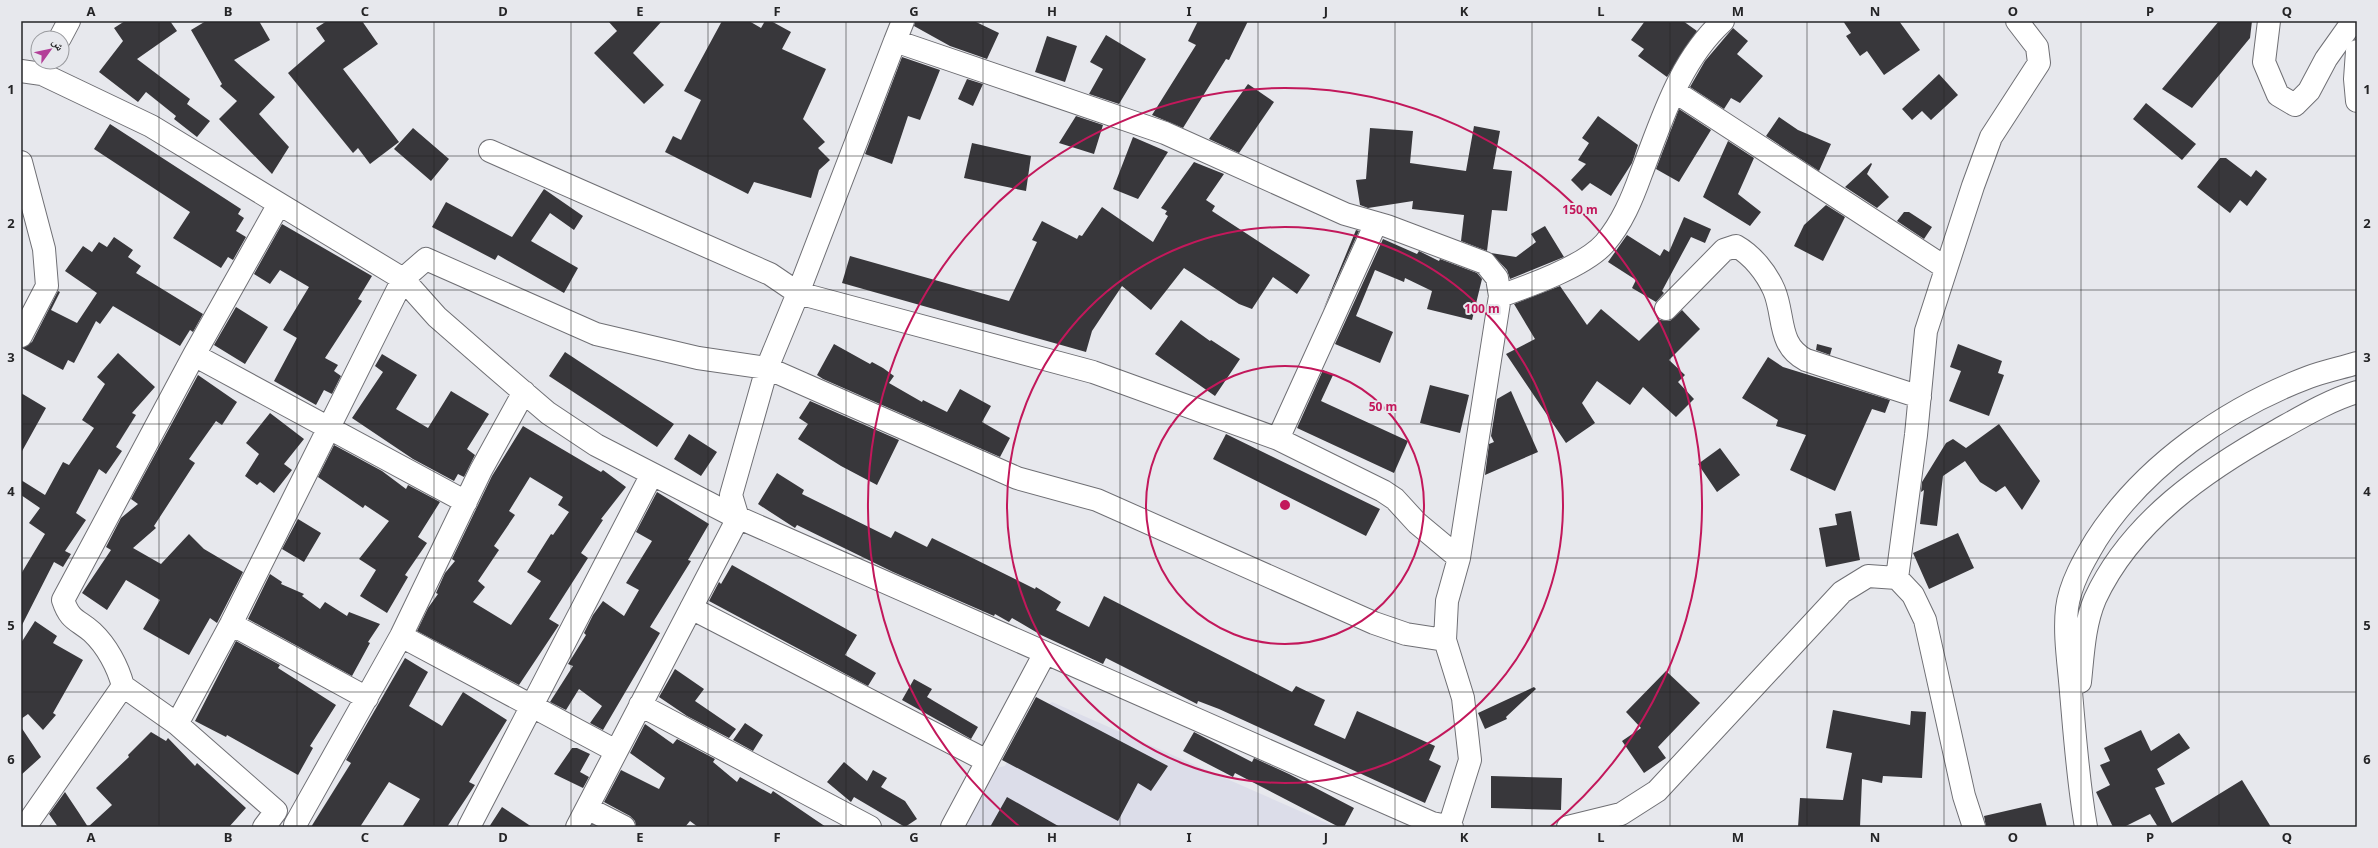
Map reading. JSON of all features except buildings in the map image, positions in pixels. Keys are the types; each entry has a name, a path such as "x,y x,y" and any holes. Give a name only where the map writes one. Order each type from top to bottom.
{"street":[{"path":"64,30 69,21"},
{"path":"576,827 738,518 731,495 767,368 798,293 903,21"},
{"path":"1897,578 1920,397 1926,331 1973,186 1991,138 2040,63 2037,48 2017,21"},
{"path":"2269,21 2264,62 2278,95 2295,105 2309,91 2326,59 2353,21"},
{"path":"1500,296 1534,285 1576,264 1604,244 1627,211 1674,91 1695,53 1714,24"},
{"path":"39,70 151,126 403,279 437,317 548,413 596,445 738,518 1432,823 1450,827 1470,760 1463,698 1446,640 1447,601 1459,558 1500,296 1497,278 1485,262 1376,223 1345,214 1165,133 895,41"},
{"path":"2357,51 2354,79 2357,101"},
{"path":"1674,91 1946,268"},
{"path":"490,151 770,274 798,293 1093,372 1278,439 1383,491 1395,500 1417,523 1459,558"},
{"path":"21,162 44,249 47,286 21,336"},
{"path":"279,204 194,355 63,600 68,614 93,633 118,669 123,686 177,724 270,819 296,826 401,636 466,502 524,392"},
{"path":"1278,439 1376,223"},
{"path":"1666,309 1724,250 1736,246 1750,254 1774,290 1787,341 1794,354 1806,360 1920,397"},
{"path":"177,724 231,624 403,279 426,258 596,334 698,358 767,368 1017,478 1097,500 1374,623 1406,634 1446,640"},
{"path":"194,355 466,502"},
{"path":"2086,827 2075,733 2068,649 2068,608 2085,557 2105,526 2128,497 2158,467 2198,436 2271,393 2310,376 2357,363"},
{"path":"2075,733 2087,624 2095,600 2109,571 2128,547 2154,517 2206,473 2237,453 2290,423 2357,392"},
{"path":"469,827 652,474"},
{"path":"1568,827 1621,814 1657,791 1842,592 1868,576 1897,578 1913,595 1925,620 1964,796 1974,827"},
{"path":"691,608 987,761"},
{"path":"231,624 367,698"},
{"path":"401,636 616,751"},
{"path":"952,827 1045,653"},
{"path":"25,827 123,686"},
{"path":"640,705 870,827"},
{"path":"587,808 624,827"}],"shaded area":[{"path":"1035,701 1046,706 1052,702 1336,827 958,827 987,770 1005,766"}]}
